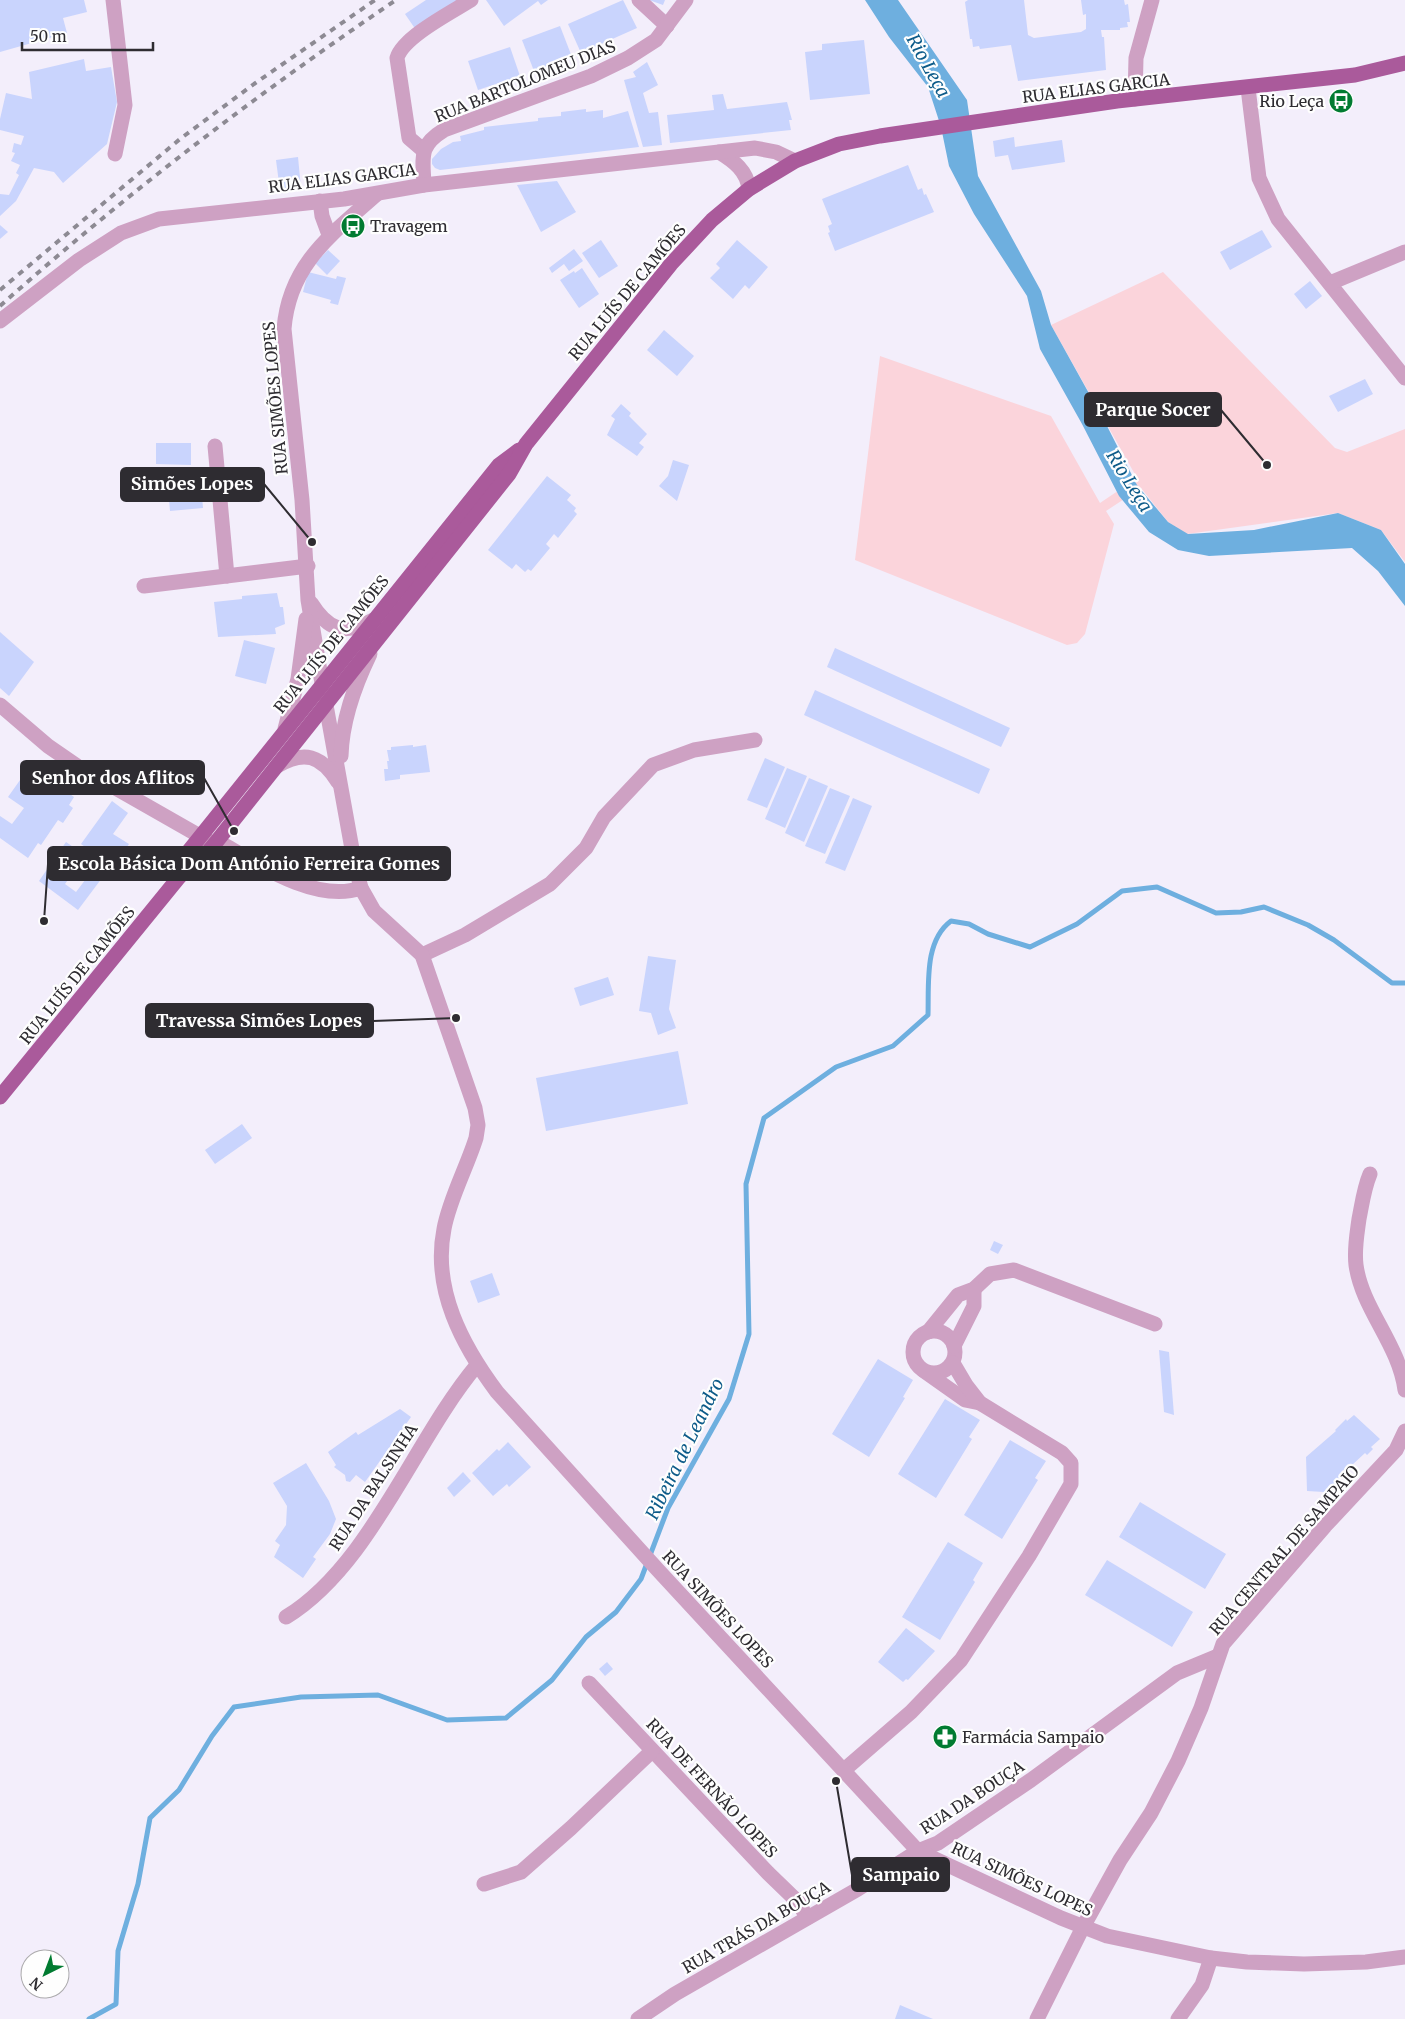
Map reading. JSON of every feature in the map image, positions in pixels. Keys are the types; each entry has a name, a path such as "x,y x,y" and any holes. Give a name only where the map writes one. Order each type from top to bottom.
{"main road":[{"name":"RUA ELIAS GARCIA","path":"769,176 795,161 839,144 917,130 1135,99 1355,75 1405,64"},
{"name":"RUA LUÍS DE CAMÕES","path":"0,1097 180,876 196,866 219,844 276,766 509,474 526,444 672,264 712,220 749,189 769,176"},
{"name":"RUA LUÍS DE CAMÕES","path":"180,876 184,857 298,712 499,465 526,444"}],"street":[{"path":"113,0 124,106 115,154"},
{"path":"424,185 423,150 409,138 398,58 399,50 414,37 471,0"},
{"path":"639,0 667,26"},
{"name":"RUA BARTOLOMEU DIAS","path":"423,150 431,138 444,130 591,76 628,58 656,40 686,0"},
{"path":"1135,99 1136,58 1152,0"},
{"path":"1248,88 1259,178 1278,219 1405,378"},
{"name":"RUA ELIAS GARCIA","path":"0,321 79,260 121,233 159,219 377,194 424,185 755,148 776,152 795,161"},
{"path":"719,152 739,167 748,178 749,189"},
{"name":"RUA SIMÕES LOPES","path":"285,729 299,672 308,600 308,566 284,329 285,315 293,285 304,266 329,235 377,194"},
{"path":"320,201 322,216 329,235"},
{"path":"1330,283 1405,252"},
{"path":"215,446 227,576"},
{"name":"RUA SIMÕES LOPES","path":"325,680 460,524 499,465"},
{"path":"144,586 308,566"},
{"path":"308,600 329,626 343,629 358,628 373,620"},
{"name":"RUA SIMÕES LOPES","path":"308,600 325,680 323,708 361,888 374,911 422,955 475,1108 478,1124 471,1155 444,1227 441,1250 445,1292 464,1342 477,1365 523,1422 918,1851 954,1866 1061,1918 1107,1936 1211,1958 1304,1964 1366,1962 1405,1957"},
{"name":"RUA SIMÕES LOPES","path":"340,785 342,738 348,707 358,678 375,643"},
{"path":"325,680 342,682 349,676"},
{"path":"0,705 48,746 77,766 200,836 302,885 338,892 350,892 361,888"},
{"path":"298,712 307,706 323,708"},
{"name":"RUA SIMÕES LOPES","path":"219,844 220,823 323,708"},
{"path":"422,955 465,935 550,884 586,848 604,817 653,765 694,750 755,740"},
{"name":"RUA SIMÕES LOPES","path":"276,766 293,756 308,756 322,763 331,771 340,785"},
{"path":"1370,1174 1366,1184 1355,1242 1356,1266 1364,1293 1402,1369 1405,1390"},
{"path":"980,1402 965,1400 924,1371 914,1361 913,1346 916,1340 928,1332 958,1295 974,1290 990,1274 1014,1270 1155,1324"},
{"path":"924,1371 930,1373 943,1372 952,1363 954,1346 974,1306 974,1290"},
{"path":"928,1332 941,1332 947,1335 954,1346"},
{"path":"844,1770 911,1712 961,1660 1025,1563 1071,1484 1071,1463 1062,1453 980,1402 952,1363"},
{"name":"RUA DA BALSINHA","path":"286,1617 307,1604 337,1573 396,1488 459,1387 477,1365"},
{"name":"RUA CENTRAL DE SAMPAIO","path":"1037,2019 1083,1927 1120,1860 1151,1813 1178,1761 1201,1708 1223,1644 1325,1526 1396,1450 1405,1431"},
{"name":"RUA DA BOUÇA","path":"918,1851 938,1844 1031,1780 1177,1673 1218,1656"},
{"name":"RUA DE FERNÃO LOPES","path":"589,1683 768,1873 799,1903 807,1918"},
{"path":"484,1884 521,1872 571,1828 652,1751"},
{"name":"RUA TRÁS DA BOUÇA","path":"638,2019 675,1994 918,1851"},
{"path":"1178,2019 1202,1985 1211,1958"}],"shaded area":[{"path":"1163,272 1335,448 1347,452 1405,429 1405,562 1381,530 1338,513 1187,534 1168,522 1141,488 1106,511 1114,524 1085,634 1077,643 1067,645 855,560 880,356 1051,416 1100,503 1137,478 1051,325"}],"water":[{"path":"865,0 898,0 967,100 978,176 1041,291 1051,325 1106,424 1137,485 1168,522 1188,534 1254,530 1338,513 1381,530 1405,564 1405,606 1378,571 1352,548 1209,556 1178,550 1149,532 1119,496 1040,349 1027,296 974,214 949,166 941,127 928,87 889,37"}],"building":[{"path":"0,0 84,0 87,12 63,18 67,33 0,52"},
{"path":"426,0 461,0 416,30 405,14"},
{"path":"486,0 548,0 541,5 538,1 504,26"},
{"path":"623,0 637,28 581,53 568,24"},
{"path":"649,0 665,0 663,5"},
{"path":"968,0 1024,0 1028,35 1034,38 1081,32 1086,29 1086,14 1083,15 1081,0 1124,0 1125,5 1128,4 1130,22 1127,22 1128,27 1120,28 1120,30 1101,30 1102,37 1104,37 1106,70 1018,81 1011,45 980,49 979,46 973,47 972,39 970,39 965,2"},
{"path":"560,26 572,57 534,71 522,40"},
{"path":"864,40 870,94 810,100 805,52 822,50 822,44"},
{"path":"510,47 520,76 478,90 468,61"},
{"path":"84,59 86,71 111,67 117,102 107,144 63,183 54,172 34,168 16,201 0,216 0,194 9,195 19,175 16,173 20,165 11,161 15,153 12,152 14,143 21,145 24,136 0,130 0,119 6,93 32,99 29,72"},
{"path":"647,62 658,85 643,93 649,113 658,112 662,145 643,147 624,80 636,77 633,72"},
{"path":"723,94 727,109 787,102 792,120 789,120 791,130 670,143 667,115 714,110 712,95"},
{"path":"586,109 586,112 603,110 603,118 628,111 639,147 440,170 432,164 432,159 441,149 453,142 461,141 460,136 484,130 484,127 538,121 538,118 561,116 561,112"},
{"path":"1014,137 1015,147 1062,140 1065,162 1012,170 1008,155 995,157 993,141"},
{"path":"298,157 301,189 280,191 276,160"},
{"path":"908,165 918,190 922,188 934,212 835,251 828,233 830,232 828,226 832,224 822,199"},
{"path":"557,181 576,212 541,232 517,185"},
{"path":"0,225 8,232 0,239"},
{"path":"1262,230 1272,247 1230,270 1220,252"},
{"path":"601,240 618,266 599,278 582,253"},
{"path":"737,240 768,267 749,289 745,285 733,299 710,278 720,268 716,264"},
{"path":"574,249 583,261 569,271 564,264 552,273 549,268"},
{"path":"328,250 340,261 327,275 315,263"},
{"path":"582,268 599,294 579,308 560,280"},
{"path":"308,272 336,279 337,276 346,278 338,305 330,303 331,300 303,292"},
{"path":"1310,281 1322,296 1306,309 1294,294"},
{"path":"664,330 694,356 677,376 647,350"},
{"path":"1365,379 1373,394 1338,412 1329,396"},
{"path":"621,404 631,413 629,416 647,434 639,443 644,447 637,456 607,435 615,419 611,416"},
{"path":"156,443 191,443 191,465 156,464"},
{"path":"673,460 689,465 677,501 659,486 668,476"},
{"path":"547,476 571,495 567,500 576,508 574,511 577,514 558,538 554,534 546,544 550,548 531,571 528,569 525,572 516,564 512,569 488,550"},
{"path":"201,484 203,508 170,511 168,487"},
{"path":"277,593 280,607 283,607 285,624 275,628 276,634 218,637 214,602 242,599 242,596"},
{"path":"0,632 34,662 9,696 0,688"},
{"path":"244,640 275,648 266,684 235,676"},
{"path":"835,648 1010,728 1001,747 827,667"},
{"path":"815,690 990,769 979,794 804,715"},
{"path":"413,745 413,747 426,745 430,772 400,775 400,779 385,781 384,769 388,769 387,761 389,761 387,750 391,750 391,747"},
{"path":"765,758 785,767 767,808 747,800"},
{"path":"30,766 74,797 69,805 73,808 63,823 58,820 41,845 38,843 28,858 0,838 0,816 12,824 24,808 8,797"},
{"path":"787,768 807,776 785,828 765,819"},
{"path":"809,778 828,786 804,842 785,833"},
{"path":"830,788 850,796 825,854 805,846"},
{"path":"853,798 872,806 845,871 825,863"},
{"path":"112,801 128,813 113,834 129,844 113,867 81,844"},
{"path":"66,842 85,855 65,884 76,892 92,871 102,878 78,910 39,881"},
{"path":"648,956 676,960 669,1009 676,1028 658,1035 651,1013 639,1011"},
{"path":"608,977 614,995 580,1006 574,988"},
{"path":"678,1051 688,1104 546,1131 536,1078"},
{"path":"242,1124 252,1138 215,1164 205,1150"},
{"path":"994,1241 1003,1245 998,1254 990,1250"},
{"path":"492,1273 500,1295 478,1303 470,1281"},
{"path":"1159,1350 1169,1352 1174,1415 1164,1412"},
{"path":"878,1359 913,1380 903,1397 905,1398 869,1457 832,1434"},
{"path":"945,1399 980,1420 969,1437 972,1439 936,1498 898,1474"},
{"path":"400,1409 411,1417 365,1482 356,1475 350,1482 346,1481 345,1475 334,1467 336,1465 328,1452 356,1432 358,1435"},
{"path":"1354,1415 1380,1439 1371,1447 1373,1449 1367,1455 1365,1453 1338,1478 1340,1480 1334,1486 1332,1484 1324,1492 1307,1491 1306,1457 1336,1431 1346,1419 1347,1421"},
{"path":"1010,1440 1046,1461 1035,1478 1038,1480 1002,1539 964,1515"},
{"path":"508,1442 531,1467 509,1487 507,1484 493,1496 472,1473 497,1449 499,1451"},
{"path":"306,1463 329,1501 336,1519 330,1534 313,1557 316,1559 303,1578 274,1557 280,1545 275,1541 286,1525 287,1506 273,1483"},
{"path":"463,1472 471,1481 454,1497 447,1488"},
{"path":"1140,1502 1226,1554 1205,1589 1119,1537"},
{"path":"948,1542 983,1563 973,1580 975,1582 940,1640 902,1617"},
{"path":"1107,1560 1193,1612 1172,1647 1085,1595"},
{"path":"906,1628 935,1651 908,1680 906,1679 903,1682 878,1662"},
{"path":"607,1662 613,1669 605,1676 599,1669"},
{"path":"900,2005 933,2019 895,2019"}],"waterway":[{"name":"Ribeira de Leandro","path":"89,2019 116,2004 118,1951 138,1884 150,1818 179,1790 212,1736 234,1707 301,1697 378,1695 447,1720 506,1718 552,1680 586,1637 616,1612 641,1579 668,1508 729,1399 749,1334 746,1184 764,1118 836,1067 893,1046 928,1015 932,951 942,930 951,921 969,924 988,934 1030,947 1077,924 1122,891 1157,887 1216,913 1241,912 1264,907 1308,925 1334,940 1392,983 1405,983"}],"railway":[{"path":"0,290 180,139 254,84 375,0"},
{"path":"0,306 95,224 193,146 293,72 396,0"}],"place":[{"name":"Rio Leça","path":"1341,101"},
{"name":"Travagem","path":"353,226"},
{"name":"Parque Socer","path":"1267,465"},
{"name":"Simões Lopes","path":"312,542"},
{"name":"Senhor dos Aflitos","path":"234,831"},
{"name":"Escola Básica Dom António Ferreira Gomes","path":"44,921"},
{"name":"Travessa Simões Lopes","path":"456,1018"},
{"name":"Farmácia Sampaio","path":"945,1737"},
{"name":"Sampaio","path":"836,1781"}]}
